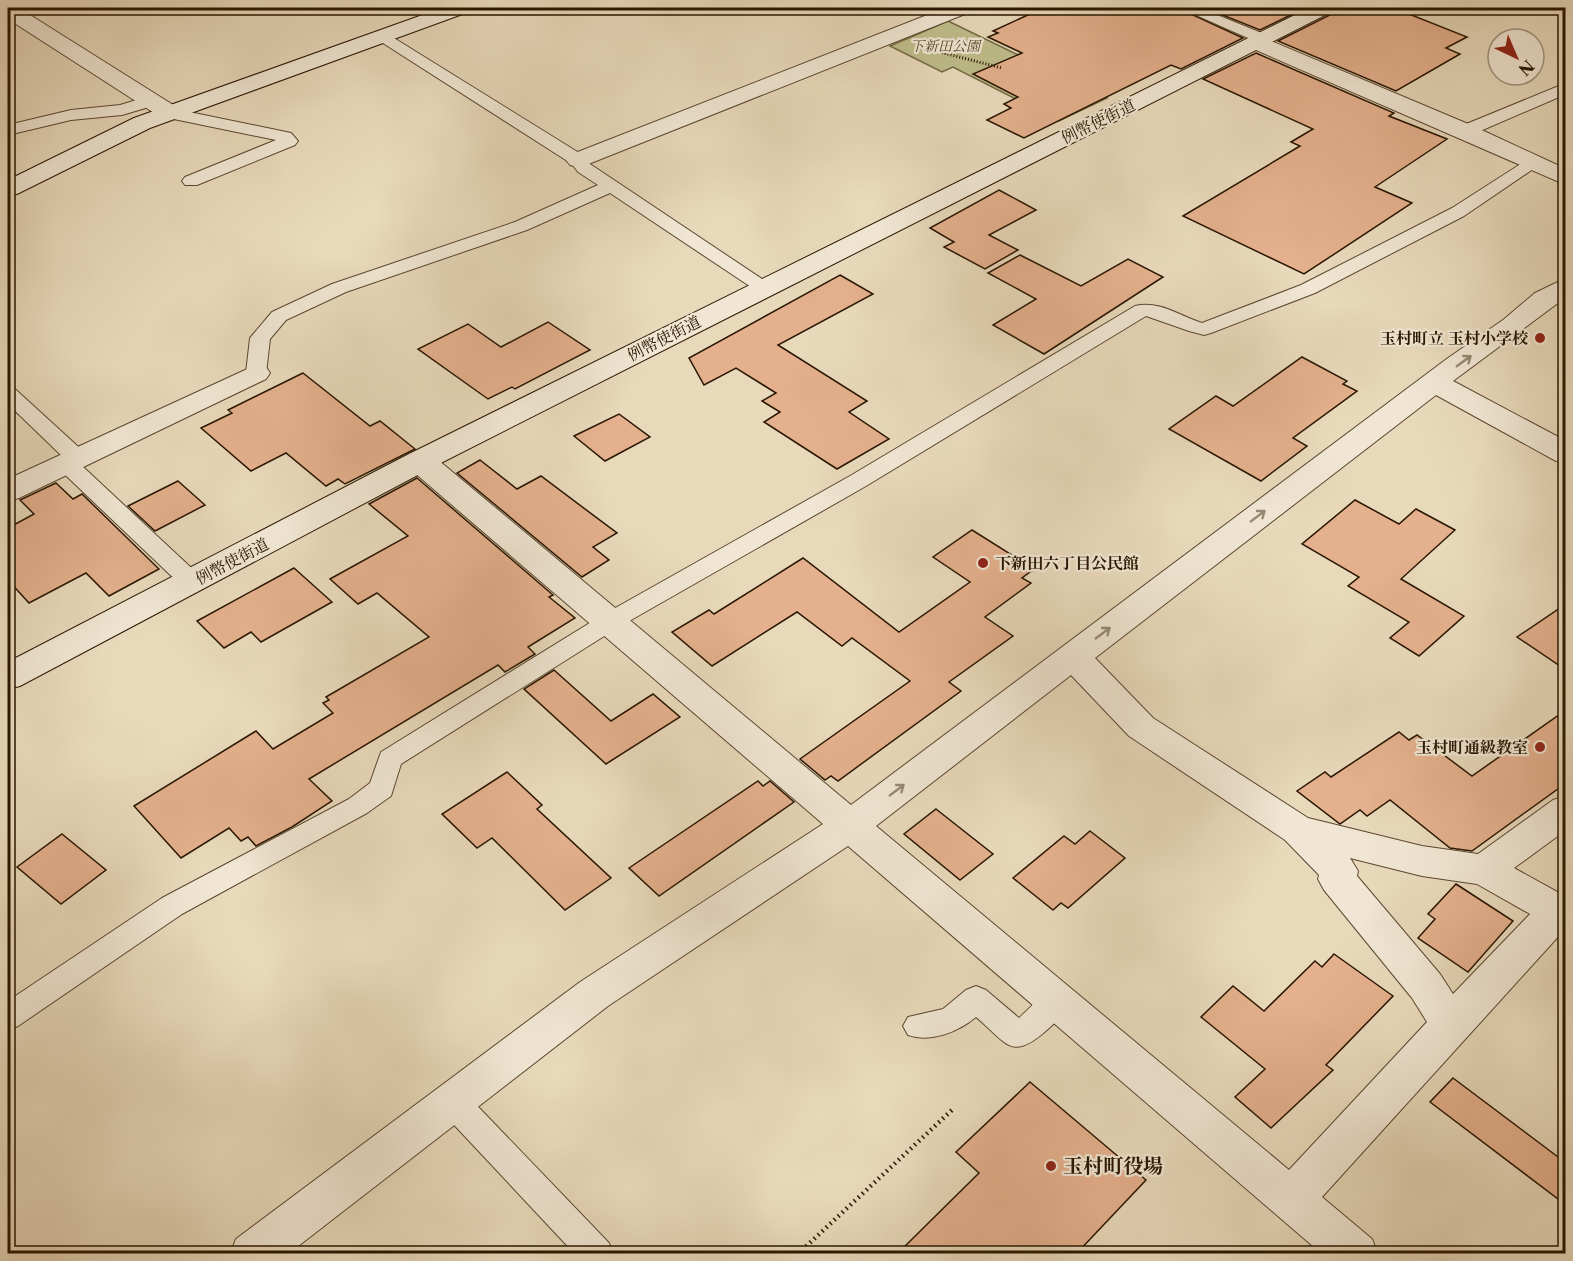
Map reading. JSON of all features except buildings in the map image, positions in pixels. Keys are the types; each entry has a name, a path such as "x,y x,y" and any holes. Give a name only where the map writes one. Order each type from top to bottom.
{"street":[{"path":"8,189 101,142 161,106 461,8"},
{"path":"578,160 963,8"},
{"name":"例幣使街道","path":"8,677 420,461 1324,8"},
{"path":"14,12 161,106"},
{"path":"1260,41 1566,178"},
{"path":"260,1251 594,994 851,825 1513,326 1544,299 1566,286"},
{"path":"8,490 256,373"},
{"path":"1435,383 1566,454"},
{"path":"420,461 1356,1254"},
{"path":"1073,656 1141,727 1298,830 1339,871 1337,879 1426,986 1450,1025"},
{"path":"1484,870 1566,810"},
{"path":"1291,1199 1450,1025 1561,910 1484,870 1422,861 1298,830"}],"lane":[{"path":"1188,8 1260,41"},
{"path":"381,35 578,160 584,168 610,186 764,287"},
{"path":"1465,131 1566,88"},
{"path":"8,130 71,115 161,106 285,136 289,141 191,181"},
{"path":"8,1017 172,906 358,806 382,789 390,759 609,622 858,481 1142,310 1155,309 1190,327 1204,328 1308,290 1458,212 1530,163"},
{"path":"256,373 260,338 279,316 339,288 521,226 610,186"},
{"path":"8,393 192,582"},
{"path":"918,1026 951,1020 976,999 1019,1036 1058,1001"},
{"path":"453,1101 597,1254"}],"path":[{"path":"899,33 938,52 1002,68"},
{"path":"798,1254 952,1110"}],"green space":[{"name":"下新田公園","path":"948,21 1107,98 1059,121 953,67 942,72 890,46"}],"place":[{"name":"玉村町立 玉村小学校","path":"1540,338"},
{"name":"下新田六丁目公民館","path":"983,563"},
{"name":"玉村町通級教室","path":"1540,747"},
{"name":"玉村町役場","path":"1051,1166"}]}
